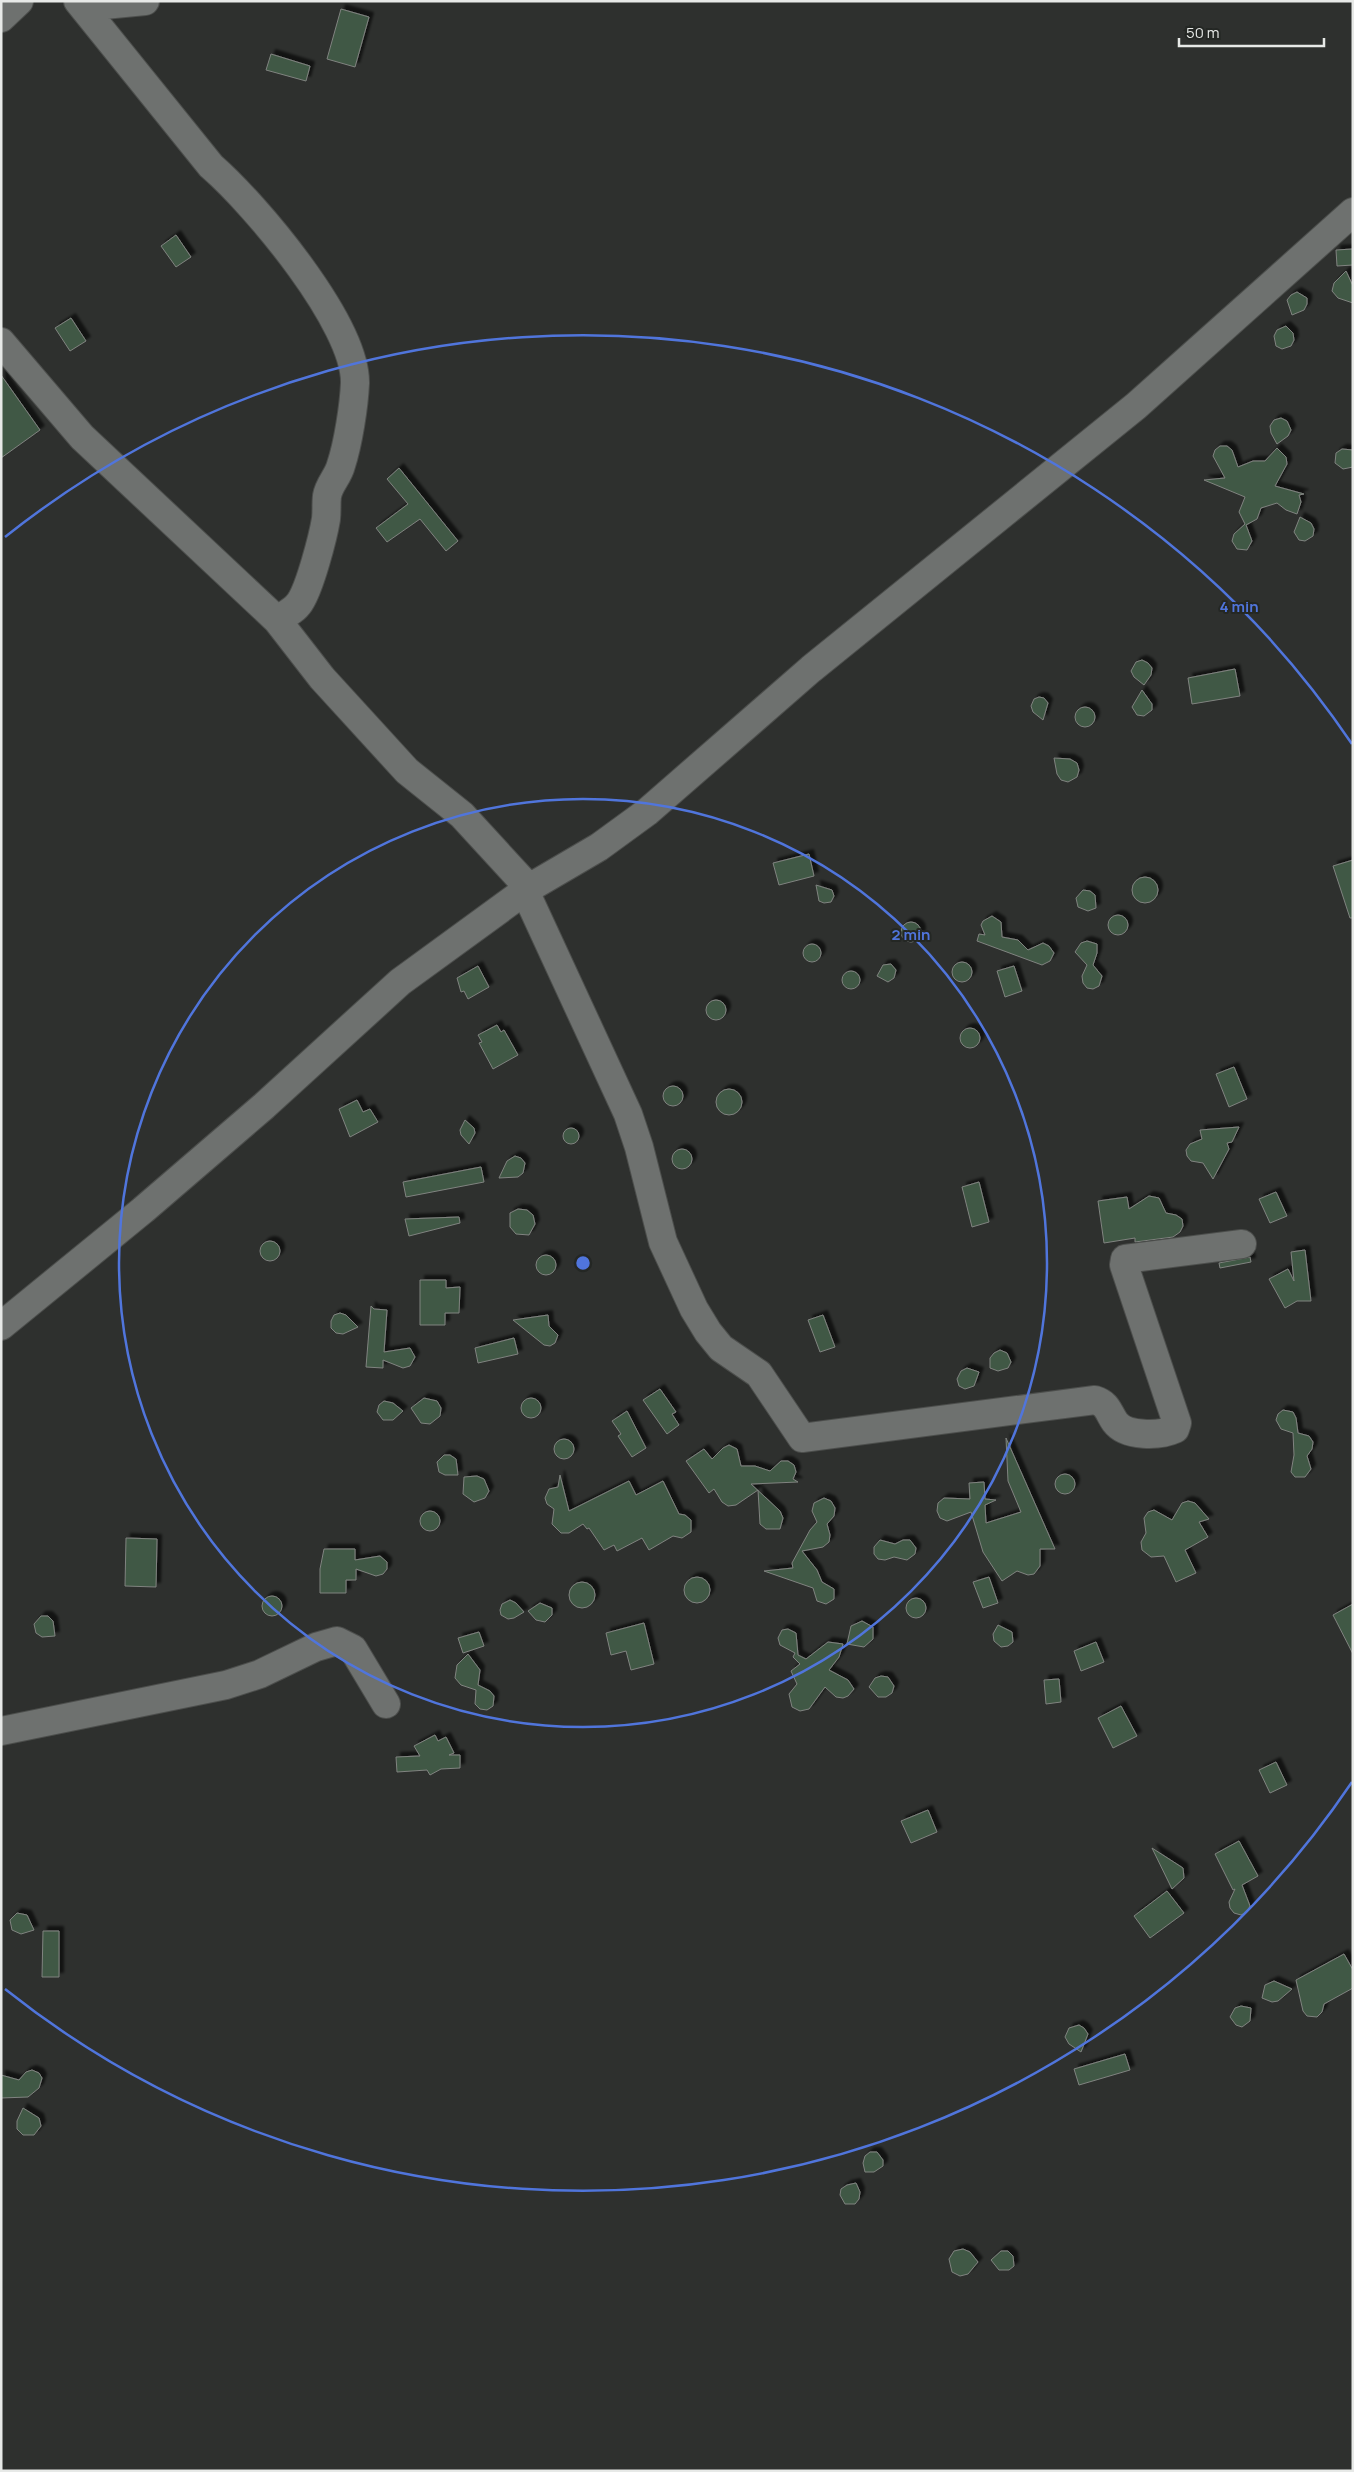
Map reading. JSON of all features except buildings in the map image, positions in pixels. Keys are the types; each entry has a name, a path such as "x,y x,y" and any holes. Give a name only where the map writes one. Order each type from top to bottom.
{"street":[{"path":"1,18 19,1"},
{"path":"80,4 145,1"},
{"path":"80,4 211,166 236,187 277,236 340,330 354,363 354,400 341,467 329,486 326,516 315,560 301,601 295,608 277,620"},
{"path":"1,1326 143,1210 264,1106 400,982 527,890 599,847 647,812 811,669 1136,406 1353,212"},
{"path":"1,342 82,437 277,620 322,678 407,771 469,822 527,890 628,1114 639,1146 663,1242 694,1310 708,1332 722,1348 759,1374 802,1438 1095,1400 1107,1406 1115,1423 1126,1430 1148,1435 1169,1432 1175,1429 1177,1423 1124,1265 1125,1259 1242,1244"},
{"path":"1,1731 226,1685 260,1674 316,1647 337,1641 353,1649 386,1704"}]}
